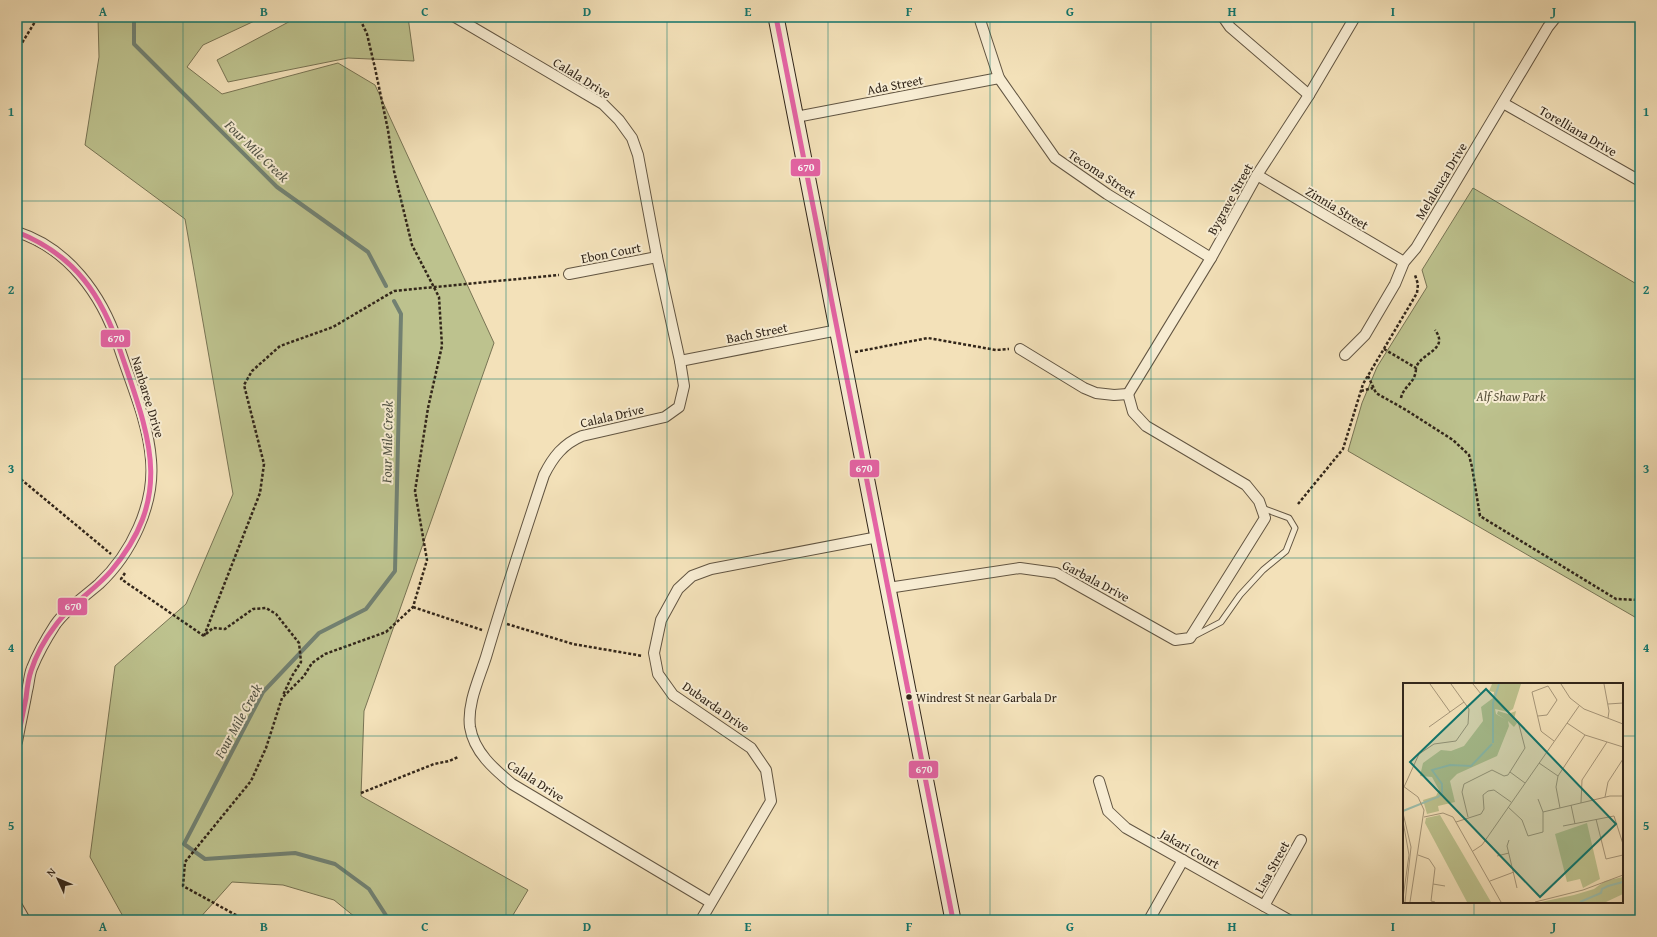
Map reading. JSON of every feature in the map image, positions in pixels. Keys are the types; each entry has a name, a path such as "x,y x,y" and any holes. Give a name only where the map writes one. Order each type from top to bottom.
{"street":[{"name":"Calala Drive","path":"455,17 603,104 619,120 632,138 638,155 657,257 680,361 684,386 679,407 666,417 582,436 571,440 560,449 551,461 544,475 496,621 470,710 470,728 477,748 492,768 512,784 710,902"},
{"path":"776,17 954,920"},
{"name":"Tecoma Street","path":"979,17 999,78 1055,158 1107,194 1211,258"},
{"path":"1223,17 1230,27 1309,95"},
{"name":"Bygrave Street","path":"1128,394 1211,258 1257,175 1309,95 1356,17"},
{"name":"Melaleuca Drive","path":"1345,355 1365,334 1395,284 1404,262 1416,248 1548,27 1556,17"},
{"name":"Ada Street","path":"796,117 999,78"},
{"name":"Torelliana Drive","path":"1503,103 1640,181"},
{"name":"Zinnia Street","path":"1257,175 1404,262"},
{"name":"Nanbaree Drive","path":"17,232 47,246 65,260 85,280 101,304 113,330 148,434 151,462 150,486 145,512 135,534 115,568 56,623 41,648 32,669 17,742"},
{"name":"Ebon Court","path":"569,274 657,257"},
{"name":"Bach Street","path":"680,361 838,330"},
{"path":"1020,349 1084,388 1096,393 1113,395 1128,394 1133,412 1146,426 1246,486 1259,501 1265,518 1190,638"},
{"name":"Dubarda Drive","path":"701,920 710,902 771,801 766,770 751,748 673,695 658,674 654,653 661,620 678,589 692,576 711,569 878,537"},
{"name":"Garbala Drive","path":"888,588 1020,568 1056,573 1175,640 1190,638"},
{"name":"Jakari Court","path":"1099,781 1108,811 1126,828 1289,920"},
{"name":"Lisa Street","path":"1264,906 1301,840"},
{"path":"1149,920 1183,860"},
{"path":"17,906 25,920"}],"lane":[{"name":"Garbala Drive","path":"1190,638 1221,622 1240,595 1263,570 1286,551 1295,528 1289,518 1261,507"}],"path":[{"path":"17,51 38,17"},
{"path":"282,698 304,676 312,663 325,654 386,632 413,607 427,560 415,491 428,408 442,346 439,297 412,245 394,170 388,130 375,68 367,34 359,17"},
{"path":"204,636 260,493 264,464 244,385 252,372 280,346 333,327 394,291 569,274"},
{"path":"1298,504 1343,449 1361,391 1368,376 1417,293 1418,284 1415,276"},
{"path":"1401,398 1404,390 1414,378 1417,363 1433,352 1439,343 1439,334 1435,330"},
{"path":"854,352 928,338 996,350 1020,349"},
{"path":"1384,349 1416,368"},
{"path":"1375,357 1379,358"},
{"path":"1368,376 1376,392 1453,440 1469,454 1480,516 1616,599 1640,600"},
{"path":"1361,391 1373,388"},
{"path":"17,476 119,561 126,573"},
{"path":"121,579 204,636"},
{"path":"413,607 482,630 486,618 573,644 643,656"},
{"path":"204,636 213,628 226,629 253,609 266,608 276,614 299,642 300,662 282,698 266,748 251,781 185,862 183,886 245,920"},
{"path":"361,793 434,764 454,760 458,757"}],"green space":[{"path":"98,17 263,17 203,45 187,67 222,94 338,63 375,85 494,343 364,711 361,796 528,890 510,920 357,920 334,900 283,885 232,882 198,920 125,920 90,857 115,666 186,604 233,494 185,219 85,145 99,57"},
{"path":"298,17 408,17 414,61 348,58 228,82 217,60"},
{"name":"Alf Shaw Park","path":"1473,188 1640,286 1640,620 1348,451 1362,403 1377,367 1427,287 1422,270"}],"waterway":[{"name":"Four Mile Creek","path":"134,17 134,44 277,187 368,252 386,286"},
{"name":"Four Mile Creek","path":"389,920 369,889 335,864 295,853 205,859 184,844 263,692 319,633 366,609 395,571 401,314 394,301"}],"transit line":[{"name":"670","path":"776,17 953,920"},
{"name":"670","path":"17,232 37,241 55,252 84,279 95,295 113,332 131,383 147,438 150,465 150,491 144,517 131,543 111,571 61,618 38,653 29,677 17,742"}],"place":[{"name":"Windrest St near Garbala Dr","path":"909,697"}]}
